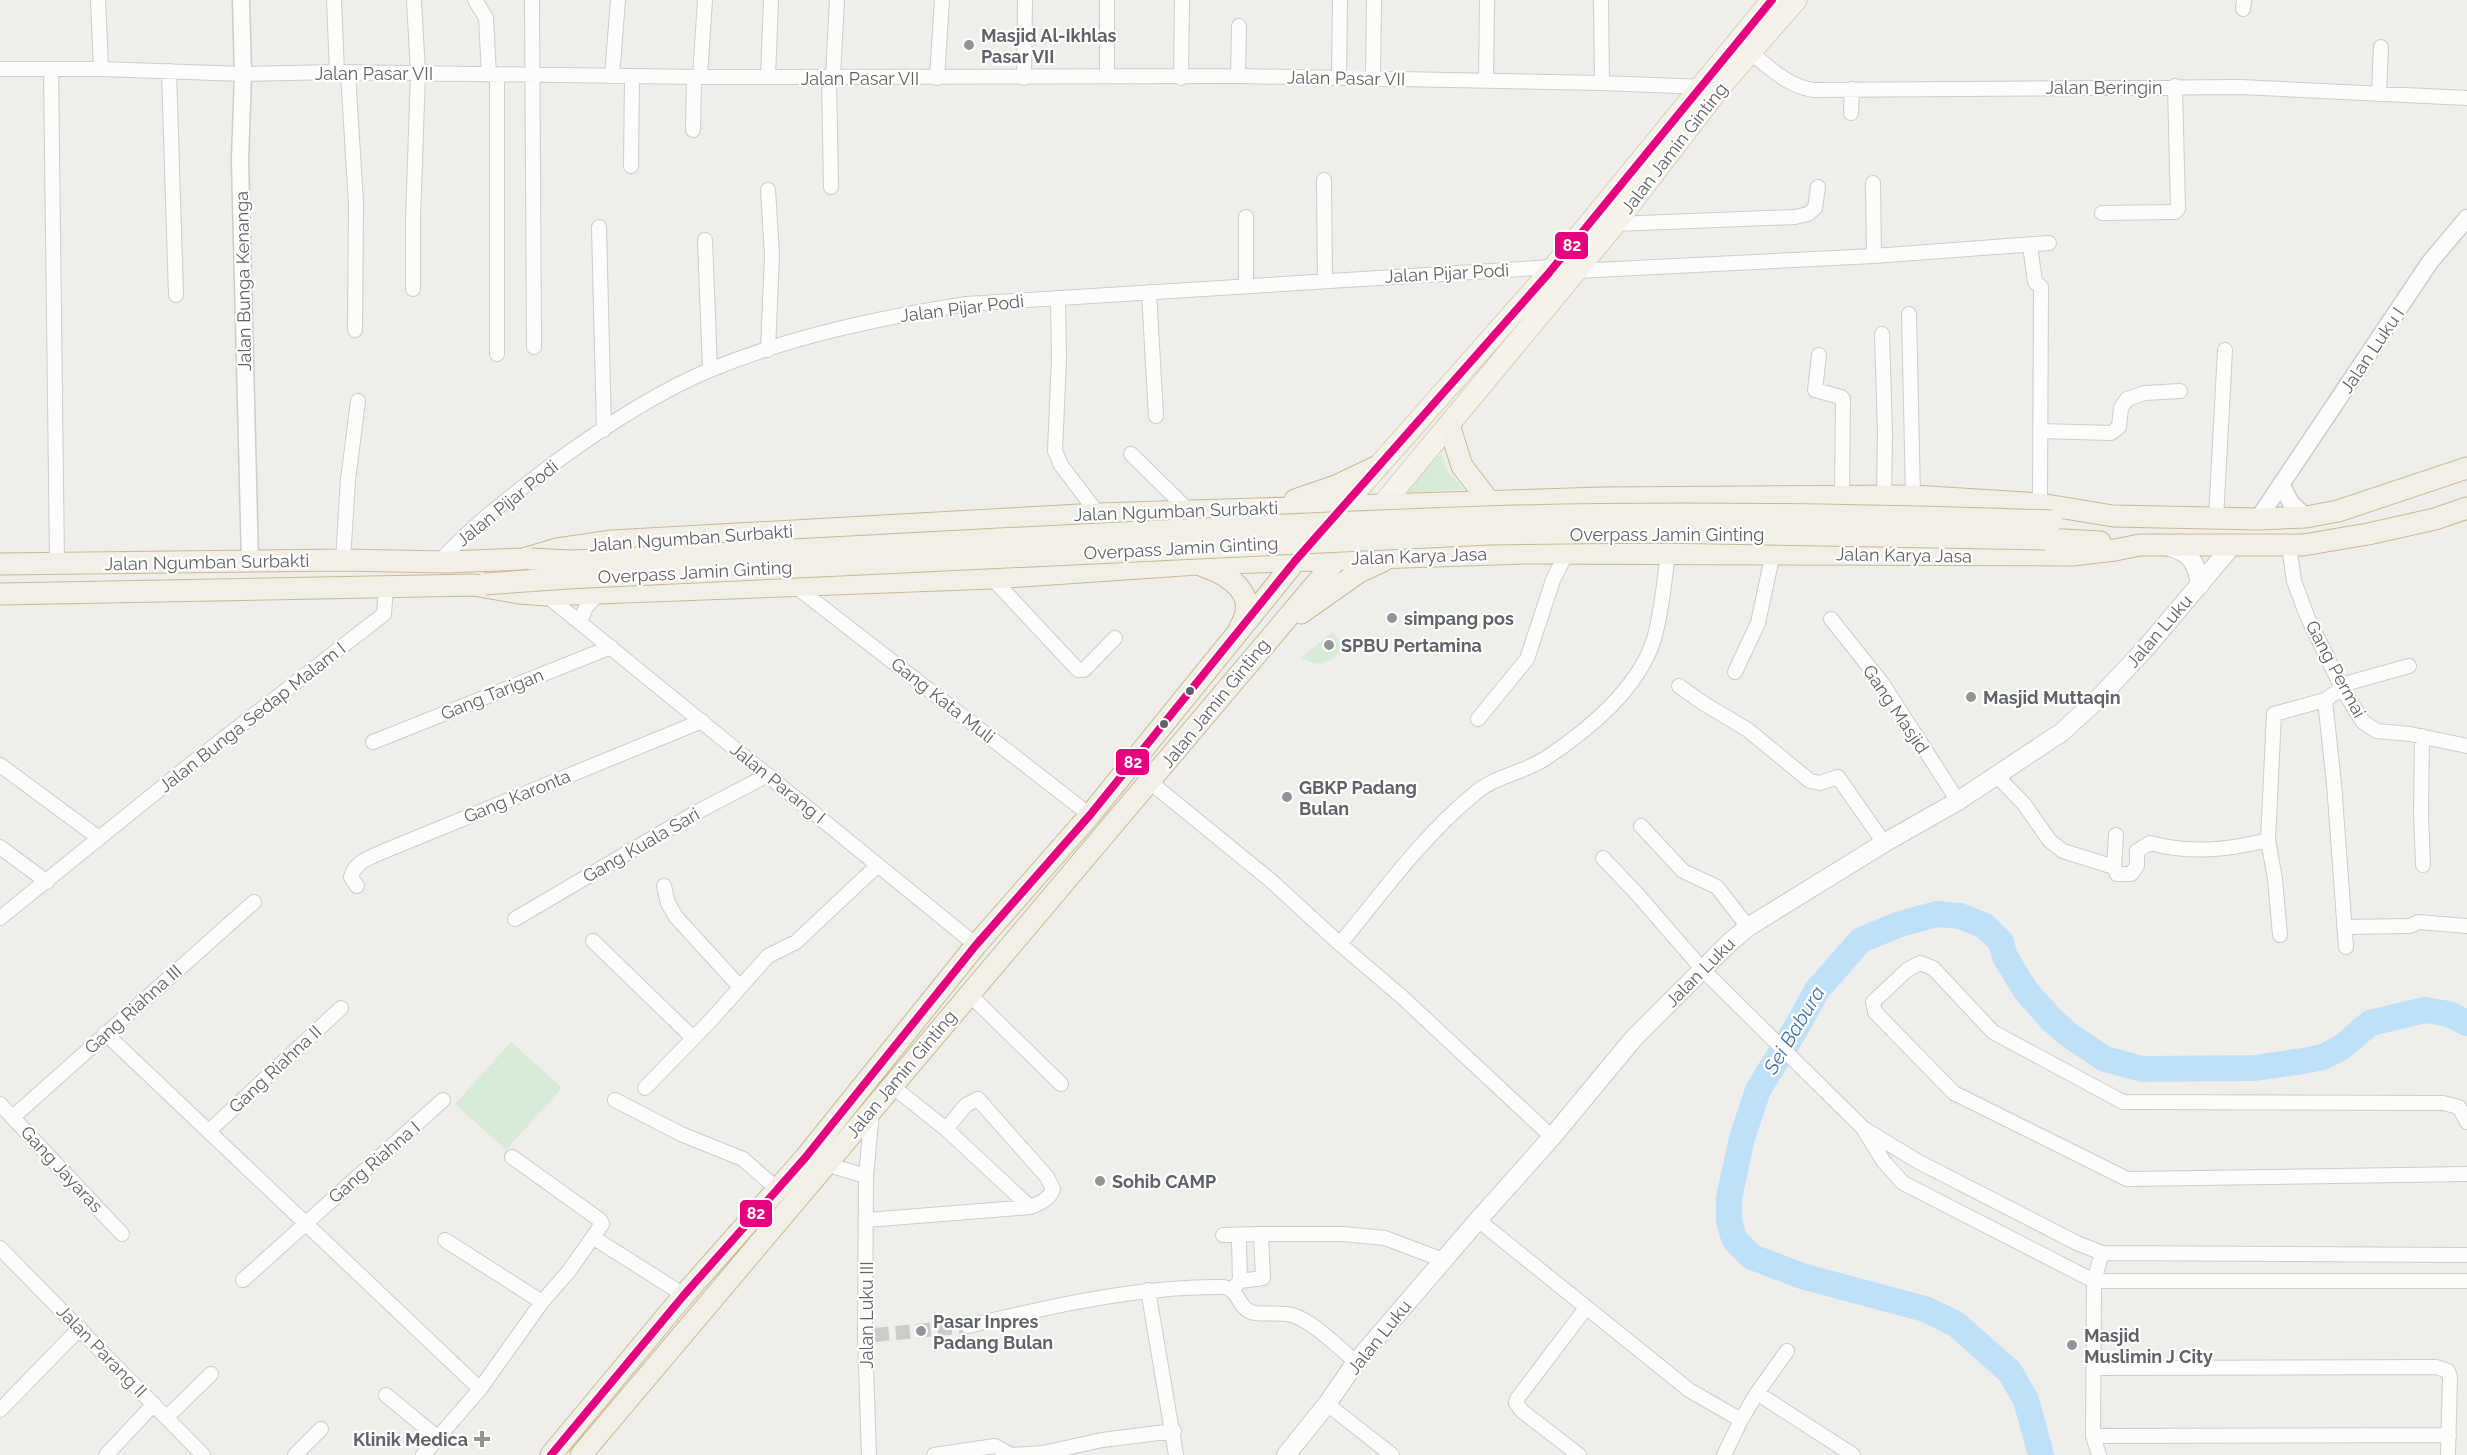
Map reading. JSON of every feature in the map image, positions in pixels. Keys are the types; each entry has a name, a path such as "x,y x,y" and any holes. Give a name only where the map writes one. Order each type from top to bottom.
{"highway":[{"path":"1449,425 1462,466 1488,500"},
{"path":"1269,507 1336,486 1378,466"},
{"path":"2216,519 2306,517 2337,511 2467,468"},
{"path":"1383,504 1524,499 1913,496 2046,521"},
{"path":"1524,499 1518,512 1516,526 1519,541 1525,553"},
{"name":"Jalan Ngumban Surbakti","path":"0,564 527,559 557,549 612,541 1098,514 1383,504"},
{"name":"Jalan Jamin Ginting","path":"581,1455 968,993 1150,782 1383,504"},
{"name":"Jalan Jamin Ginting","path":"551,1455 684,1295 776,1188 805,1158 976,945 1090,815 1295,561 1344,505"},
{"name":"Jalan Karya Jasa","path":"1337,559 1525,553 2072,555 2140,545 2289,546 2368,534 2435,519 2467,508"},
{"path":"1223,509 1229,537 1225,563"},
{"name":"Overpass Jamin Ginting","path":"527,559 570,561 1253,526 1489,517 1676,514 2046,521 2140,545"},
{"name":"Overpass Jamin Ginting","path":"480,585 615,576 1490,534 1657,532 2046,521 2113,516 2216,519"},
{"path":"1274,632 1359,572 1395,557"},
{"name":"Jalan Ngumban Surbakti","path":"0,594 480,585 519,593 546,595 992,578 1197,564 1337,559"},
{"path":"1197,564 1232,579 1243,594 1246,610 1244,621 1232,641"}],"main road":[{"name":"Jalan Jamin Ginting","path":"1344,505 1553,267 1772,0"},
{"name":"Jalan Jamin Ginting","path":"1383,504 1615,224 1720,87 1796,0"},
{"name":"Jalan Luku","path":"2162,546 2186,553 2193,560 2198,569 2200,585"},
{"name":"Jalan Luku","path":"1286,1455 1327,1404 1356,1362 1552,1137 1634,1038 1729,943 1748,927 1884,843 1958,801 2062,732 2098,699 2145,649 2232,546"}],"street":[{"path":"98,0 100,69"},
{"name":"Jalan Bunga Kenanga","path":"241,0 243,74 240,160 250,562"},
{"path":"334,0 356,204 355,330"},
{"path":"413,289 412,219 418,73 414,0"},
{"path":"475,0 486,18 493,75 497,354"},
{"path":"532,0 534,347"},
{"path":"612,76 618,0"},
{"path":"693,130 705,0"},
{"path":"768,77 771,0"},
{"path":"831,187 831,77 837,0"},
{"path":"937,78 942,0"},
{"path":"1024,78 1025,0"},
{"path":"1107,0 1107,76"},
{"path":"1181,78 1182,0"},
{"path":"1339,78 1340,0"},
{"path":"1373,79 1374,0"},
{"path":"1486,81 1487,0"},
{"path":"1601,0 1602,83"},
{"path":"1238,76 1239,26"},
{"path":"2379,93 2381,47"},
{"name":"Jalan Beringin","path":"1751,53 1786,79 1814,90 2175,86 2294,88 2467,98"},
{"name":"Jalan Pasar VII","path":"0,69 100,69 243,74 418,73 697,77 1107,76 1181,78 1238,76 1720,87"},
{"path":"51,69 57,563"},
{"path":"169,71 176,295"},
{"path":"632,76 632,166"},
{"path":"2102,213 2175,212 2178,209 2175,86"},
{"path":"1851,113 1852,89"},
{"path":"1324,180 1325,280"},
{"path":"1873,183 1874,256"},
{"path":"1615,224 1795,217 1808,214 1815,208 1818,187"},
{"path":"768,190 772,255 768,350"},
{"path":"1246,217 1246,285"},
{"name":"Jalan Luku I","path":"2258,519 2430,262 2467,218"},
{"path":"599,227 604,430"},
{"path":"705,240 710,369"},
{"path":"1576,271 1874,256 2049,243"},
{"path":"2031,253 2035,282 2041,287 2040,431 2046,521"},
{"name":"Jalan Pijar Podi","path":"440,561 466,533 560,459 678,385 710,369 813,335 891,316 966,304 1553,267"},
{"path":"1149,292 1156,416"},
{"path":"1058,298 1059,359 1055,451 1061,465 1098,514"},
{"path":"1909,314 1913,496"},
{"path":"1882,334 1884,496"},
{"path":"2216,519 2225,350"},
{"path":"1819,356 1815,390 1843,399 1842,497"},
{"path":"2040,431 2111,433 2117,430 2121,408 2131,396 2180,391"},
{"path":"343,560 348,480 358,401"},
{"path":"1131,454 1190,511"},
{"path":"2282,484 2291,503 2306,517"},
{"name":"Gang Permai","path":"2289,546 2294,581 2307,616 2363,722 2376,731 2422,736 2467,746"},
{"path":"1735,672 1758,623 1773,553"},
{"path":"1478,719 1527,659 1553,580 1566,554"},
{"path":"1340,944 1410,859 1473,794 1507,774 1525,769 1545,759 1605,712 1624,690 1641,666 1653,640 1668,554"},
{"path":"992,578 1078,670 1084,670 1115,638"},
{"name":"Gang Kata Muli","path":"795,586 1090,815"},
{"name":"Jalan Bunga Sedap Malam I","path":"0,918 384,615 386,587"},
{"path":"580,622 586,608 599,593"},
{"name":"Jalan Parang I","path":"546,595 976,945"},
{"name":"Gang Masjid","path":"1831,619 1882,683 1958,801"},
{"name":"Gang Tarigan","path":"373,742 611,647"},
{"path":"2280,935 2275,879 2268,840 2272,716 2277,712 2325,700 2342,686 2409,666"},
{"path":"1679,686 1748,730 1810,781 1820,783 1835,776 1838,777 1884,843"},
{"path":"2325,700 2334,784 2346,947"},
{"name":"Gang Karonta","path":"357,886 351,877 353,871 362,862 372,857 702,721"},
{"path":"2422,736 2423,865"},
{"path":"0,765 99,838"},
{"name":"Gang Kuala Sari","path":"515,919 697,812 768,775"},
{"path":"1997,776 2024,804 2050,841 2063,851 2115,867"},
{"path":"1150,782 1269,879 1402,997 1552,1137"},
{"path":"1641,826 1683,872 1717,887 1748,927"},
{"path":"2116,835 2115,867 2117,874 2131,874 2136,866 2137,851 2150,843 2174,848 2219,850 2268,840"},
{"path":"0,847 47,882"},
{"path":"1603,858 1703,970 1863,1128 1917,1161 2076,1243 2102,1253 2467,1255"},
{"path":"645,1088 768,956 796,942 878,865"},
{"path":"664,886 668,903 676,917 740,987"},
{"name":"Gang Riahna III","path":"13,1117 254,902"},
{"path":"2344,927 2410,926 2418,922 2467,926"},
{"path":"593,941 693,1038"},
{"path":"2467,1122 2458,1107 2444,1103 2123,1102 1993,1032 1933,968 1920,963 1907,970 1873,1002 1875,1012 1954,1093 2127,1179 2467,1174"},
{"path":"968,993 1061,1084"},
{"name":"Gang Riahna II","path":"208,1131 341,1008"},
{"path":"105,1033 480,1389"},
{"path":"891,1086 946,1129 1030,1207"},
{"path":"867,1220 1030,1207 1047,1200 1053,1189 1051,1183 981,1101 978,1099 971,1101 946,1129"},
{"name":"Gang Riahna I","path":"243,1280 443,1100"},
{"path":"615,1100 681,1134 743,1160 776,1188"},
{"name":"Gang Jayaras","path":"0,1104 123,1234"},
{"name":"Jalan Luku III","path":"869,1455 870,1335 866,1176 872,1110"},
{"path":"1863,1128 1884,1162 1903,1183 2094,1281 2467,1281"},
{"path":"386,1395 432,1449 480,1389 542,1302 594,1238 602,1224 600,1220 512,1157"},
{"path":"1903,1183 1917,1161"},
{"path":"825,1164 866,1176"},
{"path":"1478,1220 1689,1390 1741,1420"},
{"path":"968,1326 1022,1313 1148,1290 1224,1287 1260,1279 1264,1276 1261,1234"},
{"path":"1223,1236 1343,1234 1385,1238 1443,1260"},
{"path":"594,1238 684,1295"},
{"path":"445,1240 542,1302"},
{"path":"1239,1242 1236,1285 1243,1306 1250,1312 1283,1313 1302,1318 1356,1362"},
{"path":"2066,1267 2076,1243"},
{"name":"Jalan Parang II","path":"0,1248 203,1455"},
{"path":"2099,1455 2094,1436 2094,1281 2102,1253"},
{"path":"2342,1255 2343,1281"},
{"path":"1148,1290 1174,1431 1176,1455"},
{"path":"1579,1455 1522,1411 1516,1403 1586,1308"},
{"path":"0,1410 80,1328"},
{"path":"1724,1455 1757,1393 1787,1351"},
{"path":"2095,1368 2436,1367 2448,1371 2450,1377 2448,1455"},
{"path":"167,1418 211,1374"},
{"path":"1757,1393 1853,1455"},
{"path":"106,1455 154,1404"},
{"path":"1327,1404 1392,1455"},
{"path":"295,1455 321,1429"},
{"path":"934,1455 995,1446 1011,1455 1044,1454 1102,1440 1174,1431"},
{"path":"2094,1436 2449,1435"}],"green space":[{"path":"1441,454 1448,472 1464,489 1403,494"},
{"path":"1333,632 1340,645 1334,659 1316,664 1300,658"},
{"path":"511,1042 562,1088 506,1150 455,1104"}],"waterway":[{"name":"Sei Babura","path":"2041,1455 2026,1400 2010,1372 1956,1324 1925,1309 1805,1277 1752,1257 1734,1239 1729,1220 1729,1198 1742,1138 1758,1090 1817,990 1861,940 1900,924 1937,914 1960,916 1985,926 2001,942 2005,957 2026,991 2051,1019 2069,1035 2105,1059 2142,1069 2255,1068 2323,1057 2342,1047 2370,1023 2425,1010 2449,1014 2467,1023"}],"tunnel":[{"path":"875,1335 968,1326"}],"transit line":[{"name":"82","path":"551,1455 684,1295 805,1158 976,945 1090,815 1295,561 1548,274 1772,0"}],"place":[{"name":"Masjid Al-Ikhlas Pasar VII","path":"969,45"},
{"name":"simpang pos","path":"1392,618"},
{"name":"SPBU Pertamina","path":"1329,645"},
{"name":"Masjid Muttaqin","path":"1971,697"},
{"name":"GBKP Padang Bulan","path":"1287,797"},
{"name":"Sohib CAMP","path":"1100,1181"},
{"name":"Pasar Inpres Padang Bulan","path":"921,1331"},
{"name":"Masjid Muslimin J City","path":"2072,1345"},
{"name":"Klinik Medica","path":"482,1439"}]}
